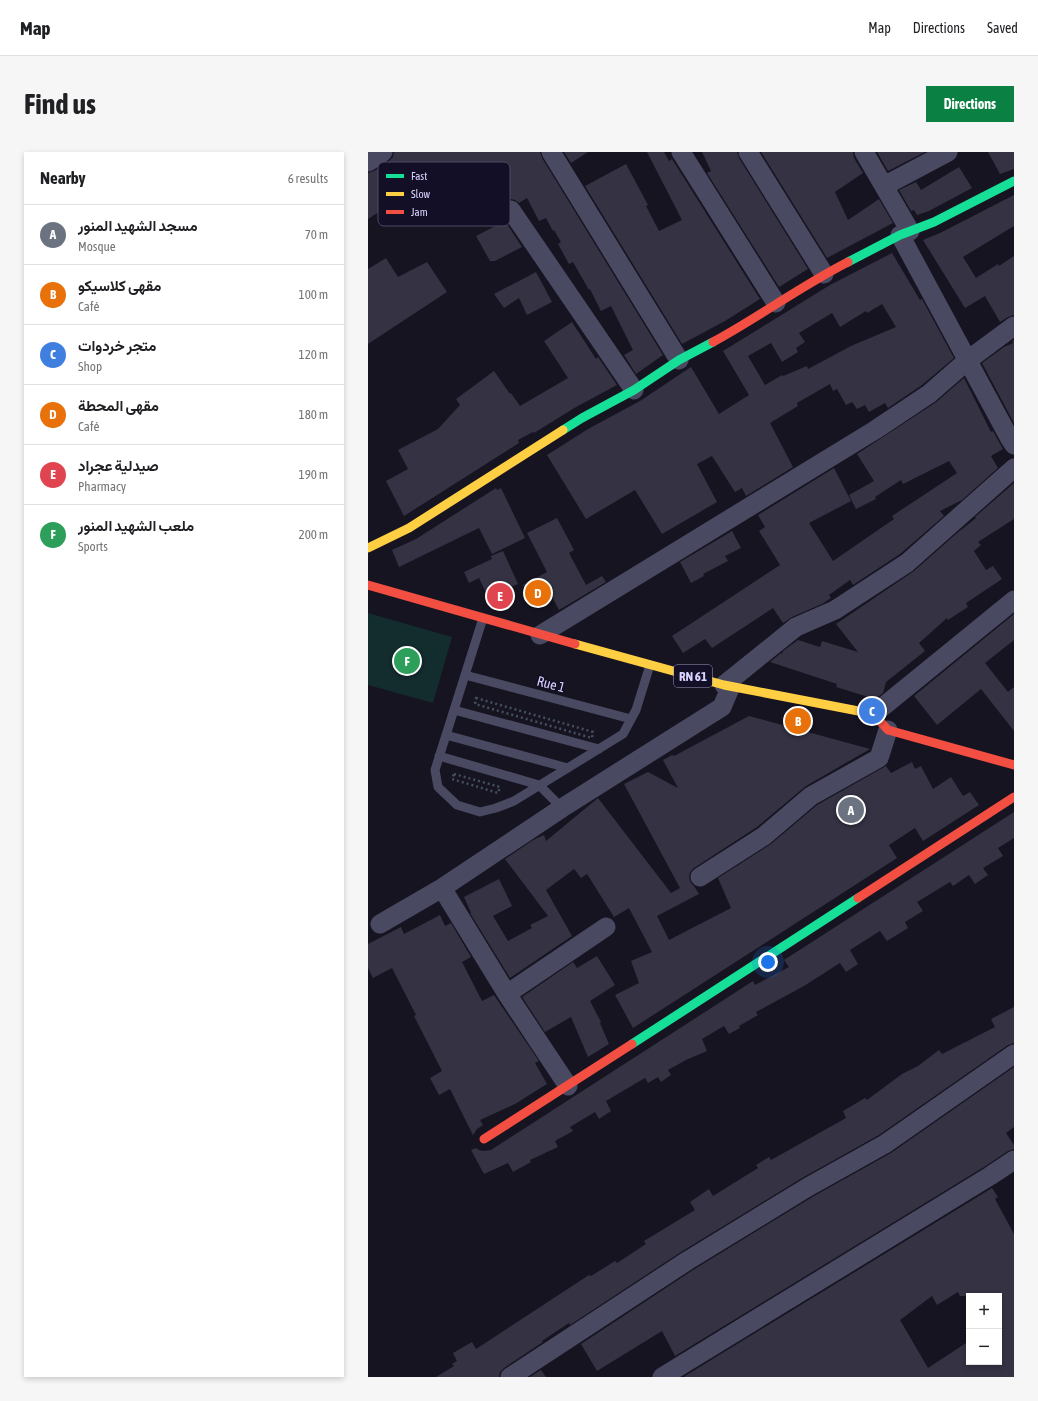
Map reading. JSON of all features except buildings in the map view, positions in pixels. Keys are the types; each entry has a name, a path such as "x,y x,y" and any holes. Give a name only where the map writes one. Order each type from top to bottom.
{"street":[{"path":"368,162 383,152"},
{"path":"551,152 679,360"},
{"path":"681,152 776,303"},
{"path":"748,152 824,274"},
{"path":"864,152 884,186 905,233 968,360 1014,445"},
{"path":"884,186 948,152"},
{"path":"368,548 409,528 582,418 634,390 679,360 731,332 824,274 905,233 934,222 1014,181"},
{"path":"511,210 634,390"},
{"path":"540,635 876,430 930,394 968,360 1014,326"},
{"path":"380,924 442,888 562,808 722,707 728,685 796,626 835,610 907,563 1014,468"},
{"name":"RN 61","path":"368,585 540,635 728,685 874,714"},
{"path":"1014,600 874,714 888,730 1014,765"},
{"path":"700,877 764,836 811,796 879,758 888,730"},
{"path":"484,1139 1014,797"},
{"path":"442,888 507,994 568,1086"},
{"path":"507,994 606,927"},
{"path":"510,1377 693,1257 808,1187 886,1144 1014,1054"},
{"path":"662,1377 1014,1160"}],"lane":[{"path":"482,618 435,770 438,788 458,805 480,812 514,801 623,734 636,710 650,664"},
{"name":"Rue 1","path":"465,675 631,719"},
{"path":"454,710 599,749"},
{"path":"446,735 568,768"},
{"path":"439,756 539,785 562,808"}],"path":[{"path":"454,774 500,787 498,793 452,779 454,774"}],"green space":[{"path":"368,613 452,637 433,703 368,685"}],"traffic: fast":[{"path":"848,262 900,235 934,222 1014,181"},
{"path":"563,430 634,390 679,360 713,342"},
{"path":"632,1044 858,898"}],"traffic: slow":[{"path":"368,548 409,528 563,430"},
{"path":"575,644 724,685 874,714 878,719"}],"traffic: jam":[{"path":"713,342 848,262"},
{"path":"368,585 575,644"},
{"path":"878,719 888,730 1014,765"},
{"path":"858,898 1014,797"},
{"path":"484,1139 632,1044"}],"place":[{"name":"مقهى المحطة","path":"538,593"},
{"name":"صيدلية عجراد","path":"500,596"},
{"name":"ملعب الشهيد المنور","path":"407,661"},
{"name":"متجر خردوات","path":"872,711"},
{"name":"مقهى كلاسيكو","path":"798,721"},
{"name":"مسجد الشهيد المنور","path":"851,810"}]}
